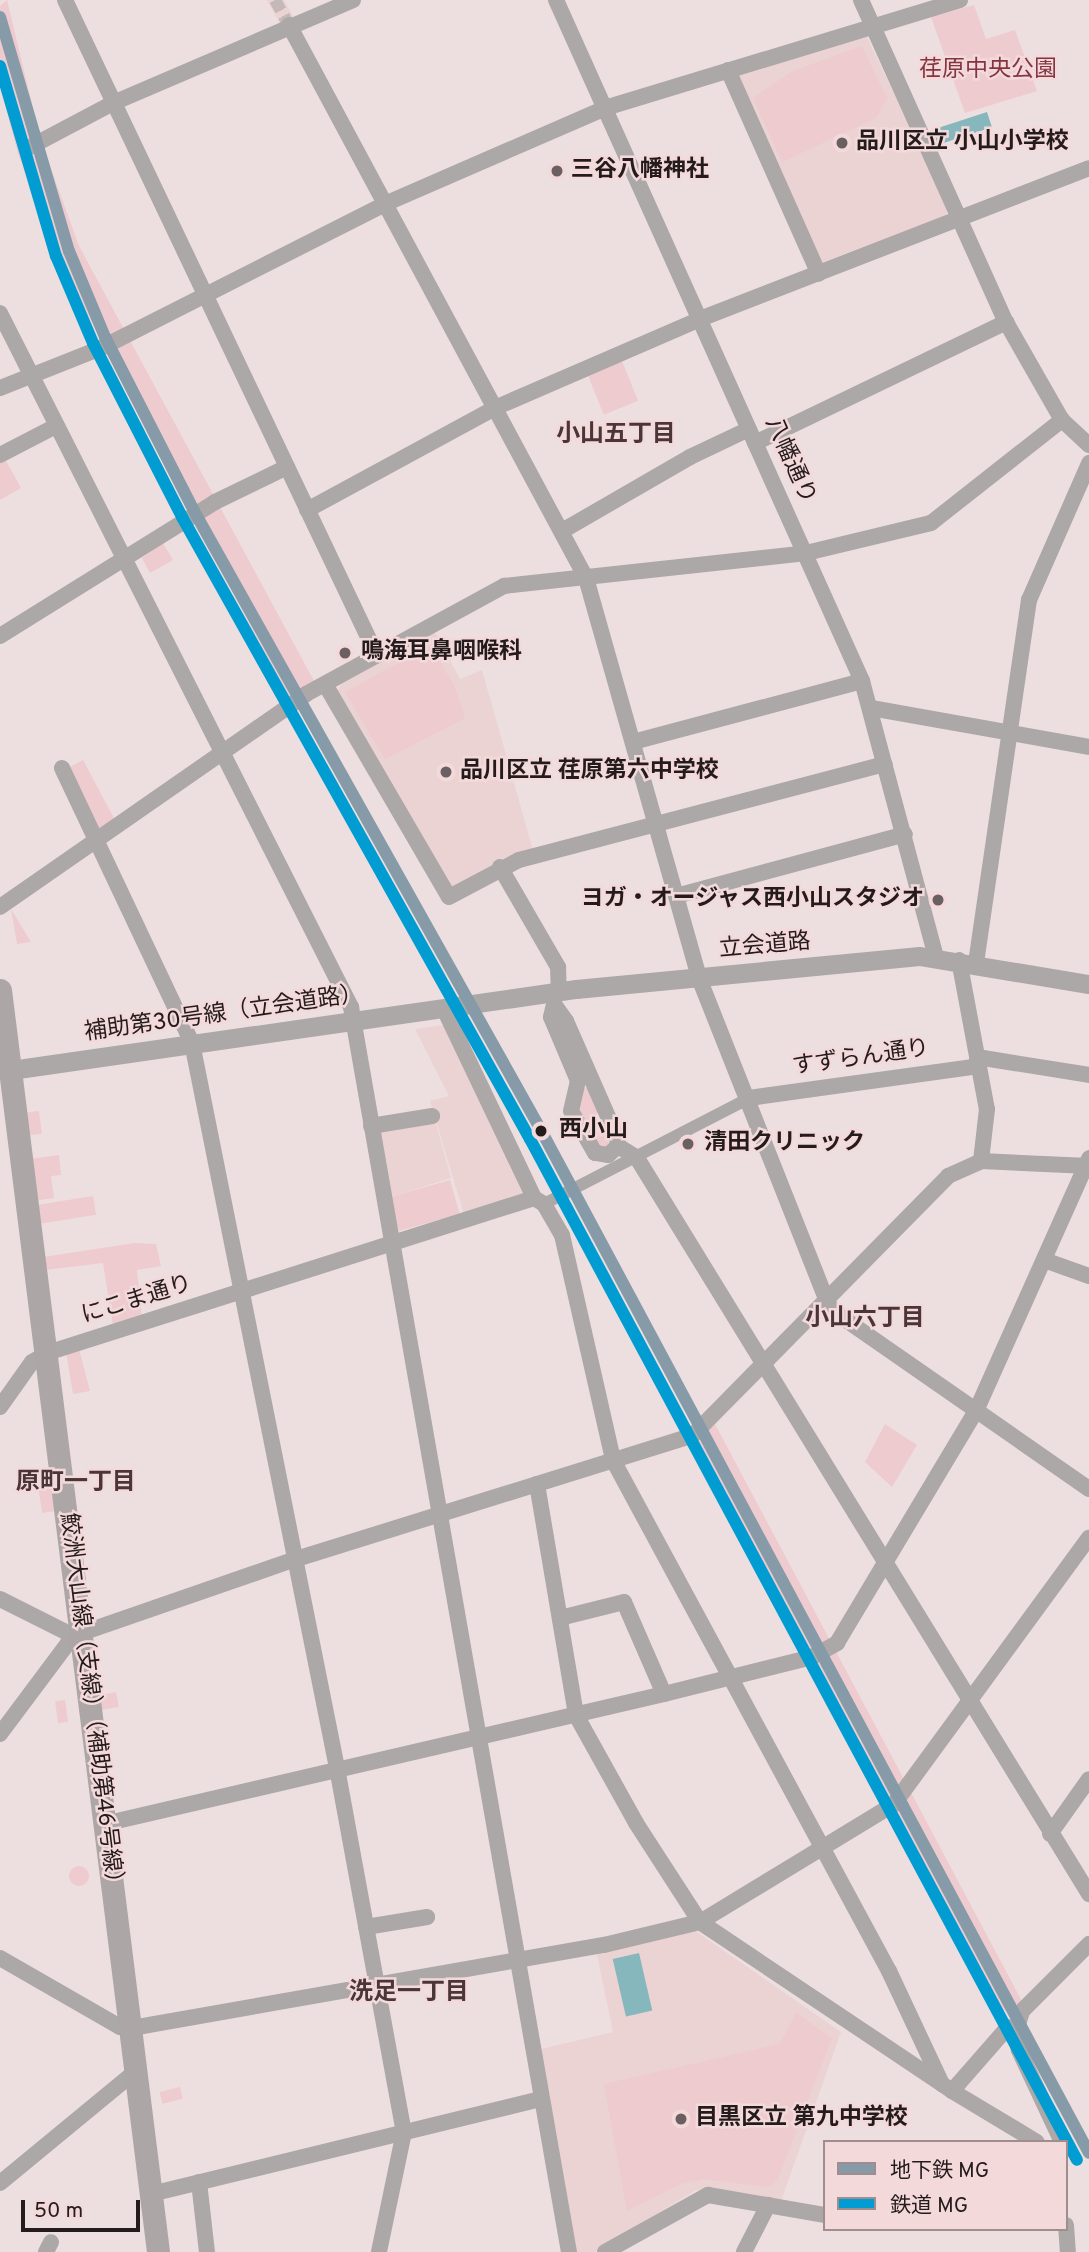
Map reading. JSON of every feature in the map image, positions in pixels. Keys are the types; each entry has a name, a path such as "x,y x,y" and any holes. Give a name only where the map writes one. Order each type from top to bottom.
{"main road":[{"name":"鮫洲大山線（支線）（補助第46号線）","path":"0,990 4,1074 47,1353 79,1635 132,2028 158,2252"}],"street":[{"path":"65,0 377,656"},
{"path":"30,147 113,103 289,25 353,0"},
{"name":"八幡通り","path":"556,0 862,681 936,958"},
{"path":"861,0 1006,322 1062,420 1086,436"},
{"path":"0,388 101,348 387,203 605,108 960,0"},
{"path":"289,25 497,407 586,578 699,978 749,1098 827,1301 833,1311 1089,1489"},
{"path":"728,70 819,274"},
{"path":"307,510 497,407 700,319 1089,168"},
{"path":"0,313 348,997 569,2252"},
{"path":"562,531 679,463 752,436 1006,322"},
{"path":"0,907 222,752 325,684 503,586 806,553 931,523 1062,420"},
{"path":"0,454 56,426"},
{"path":"981,1161 987,1109 978,1061 967,962 1012,734 1029,600 1089,463"},
{"path":"0,636 215,502 286,467"},
{"path":"633,742 862,681"},
{"path":"325,684 449,897 500,867 656,823 885,764"},
{"path":"871,708 1089,747"},
{"path":"62,768 99,839 192,1043 293,1560 337,1768 404,2132 379,2252"},
{"path":"676,896 905,834"},
{"path":"500,867 558,967 551,1017 578,1081 571,1111 595,1153 608,1155 618,1146"},
{"name":"立会道路","path":"444,1009 699,978 936,958 1089,984"},
{"path":"554,997 618,1146 637,1158 1089,1894"},
{"path":"444,1009 539,1201 562,1235 613,1460 889,1971 947,2087"},
{"name":"補助第30号線（立会道路）","path":"4,1074 192,1043 444,1009"},
{"name":"すずらん通り","path":"749,1098 978,1061 1089,1075"},
{"path":"539,1201 637,1158 749,1098"},
{"path":"371,1126 432,1116"},
{"path":"0,1734 79,1635 293,1560 692,1436 948,1176 981,1161 1088,1163 1047,1261 976,1411 837,1643 812,1657 664,1695 337,1768 104,1824"},
{"name":"にこま通り","path":"47,1353 392,1243 539,1201"},
{"path":"1047,1261 1089,1276"},
{"path":"0,1407 32,1362 47,1353"},
{"path":"537,1484 576,1715 636,1823 700,1922 947,2087 1034,2140"},
{"path":"0,1958 120,2027 132,2028 517,1959 700,1922 894,1804 968,1699 1089,1538"},
{"path":"0,1599 79,1635"},
{"path":"560,1618 625,1602 664,1695"},
{"path":"1051,1834 1089,1779"},
{"path":"366,1927 427,1917"},
{"path":"1061,2140 1019,2050 1016,2031 1022,2011 1089,1944"},
{"path":"947,2087 1008,2027"},
{"path":"0,2183 136,2071"},
{"path":"151,2194 542,2099"},
{"path":"199,2182 207,2252"},
{"path":"605,2252 699,2197 823,2215"},
{"path":"744,2252 768,2206"},
{"path":"1066,2231 1068,2252"}],"shaded area":[{"path":"267,0 284,0 294,18 280,24"},
{"name":"品川区立 小山小学校","path":"866,35 949,208 945,216 823,262 817,260 735,78 737,71"},
{"name":"品川区立 荏原第六中学校","path":"435,632 460,679 482,670 533,850 502,859 455,888 444,884 337,693 340,685"},
{"path":"444,1025 526,1195 464,1214 430,1101 449,1096 415,1029"},
{"path":"430,1120 436,1124 451,1178 390,1197 377,1129"},
{"name":"目黒区立 第九中学校","path":"694,1930 841,2032 781,2201 696,2190 594,2252 575,2252 541,2049 613,2032 596,1950"}],"green space":[{"path":"7,0 41,141 79,246 314,681 288,697 58,258 18,154 0,86 0,6"},
{"name":"荏原中央公園","path":"974,5 986,39 1015,30 1037,91 965,113 931,17"},
{"path":"862,46 887,99 876,118 782,162 753,98 793,71"},
{"path":"622,361 638,401 604,415 588,375"},
{"path":"4,457 21,488 0,500 0,459"},
{"path":"163,543 173,560 150,573 142,558"},
{"path":"430,646 455,687 465,718 385,759 345,692"},
{"path":"83,760 115,820 97,829 65,769"},
{"path":"11,909 31,942 17,944"},
{"path":"582,1088 588,1088 598,1111 596,1118 586,1122 576,1109"},
{"path":"39,1111 42,1134 26,1136 23,1113"},
{"path":"606,1127 609,1145 600,1149 591,1134"},
{"path":"59,1155 61,1175 51,1176 54,1198 34,1201 29,1159"},
{"path":"450,1180 460,1214 399,1231 389,1197"},
{"path":"93,1196 96,1215 40,1224 37,1205"},
{"path":"135,1243 156,1244 161,1266 137,1270 142,1318 113,1326 103,1263 45,1270 43,1257"},
{"path":"79,1349 90,1391 73,1394 66,1351"},
{"path":"715,1424 1022,2001 997,2015 690,1437"},
{"path":"885,1424 917,1445 892,1487 865,1462"},
{"path":"53,1485 57,1511 42,1513 38,1487"},
{"path":"116,1692 119,1707 100,1710 97,1696"},
{"path":"65,1700 68,1722 58,1723 55,1701"},
{"path":"79,1866 86,1869 89,1876 86,1883 79,1886 72,1883 69,1876 72,1869"},
{"path":"796,2013 832,2038 778,2179 769,2187 703,2179 681,2184 627,2211 604,2084 780,2044"},
{"path":"180,2087 183,2099 163,2104 160,2092"}],"water":[{"path":"987,112 992,127 937,145 932,130"},
{"path":"639,1953 652,2010 626,2017 613,1959"}],"tunnel":[{"path":"275,0 289,25"}],"metro line":[{"name":"MG","path":"0,17 69,251 105,337 194,511 542,1132 1089,2153"}],"rail line":[{"name":"MG","path":"0,66 56,256 93,343 182,517 530,1139 1066,2140"},
{"name":"MG","path":"1068,2143 1077,2160"}],"place":[{"name":"品川区立 小山小学校","path":"842,143"},
{"name":"三谷八幡神社","path":"557,171"},
{"name":"鳴海耳鼻咽喉科","path":"345,653"},
{"name":"品川区立 荏原第六中学校","path":"446,772"},
{"name":"ヨガ・オージャス西小山スタジオ","path":"938,900"},
{"name":"西小山","path":"541,1131"},
{"name":"清田クリニック","path":"688,1144"},
{"name":"目黒区立 第九中学校","path":"681,2119"}],"district":[{"name":"小山五丁目","path":"616,436"},
{"name":"小山六丁目","path":"865,1320"},
{"name":"原町一丁目","path":"76,1484"},
{"name":"洗足一丁目","path":"409,1994"}]}
